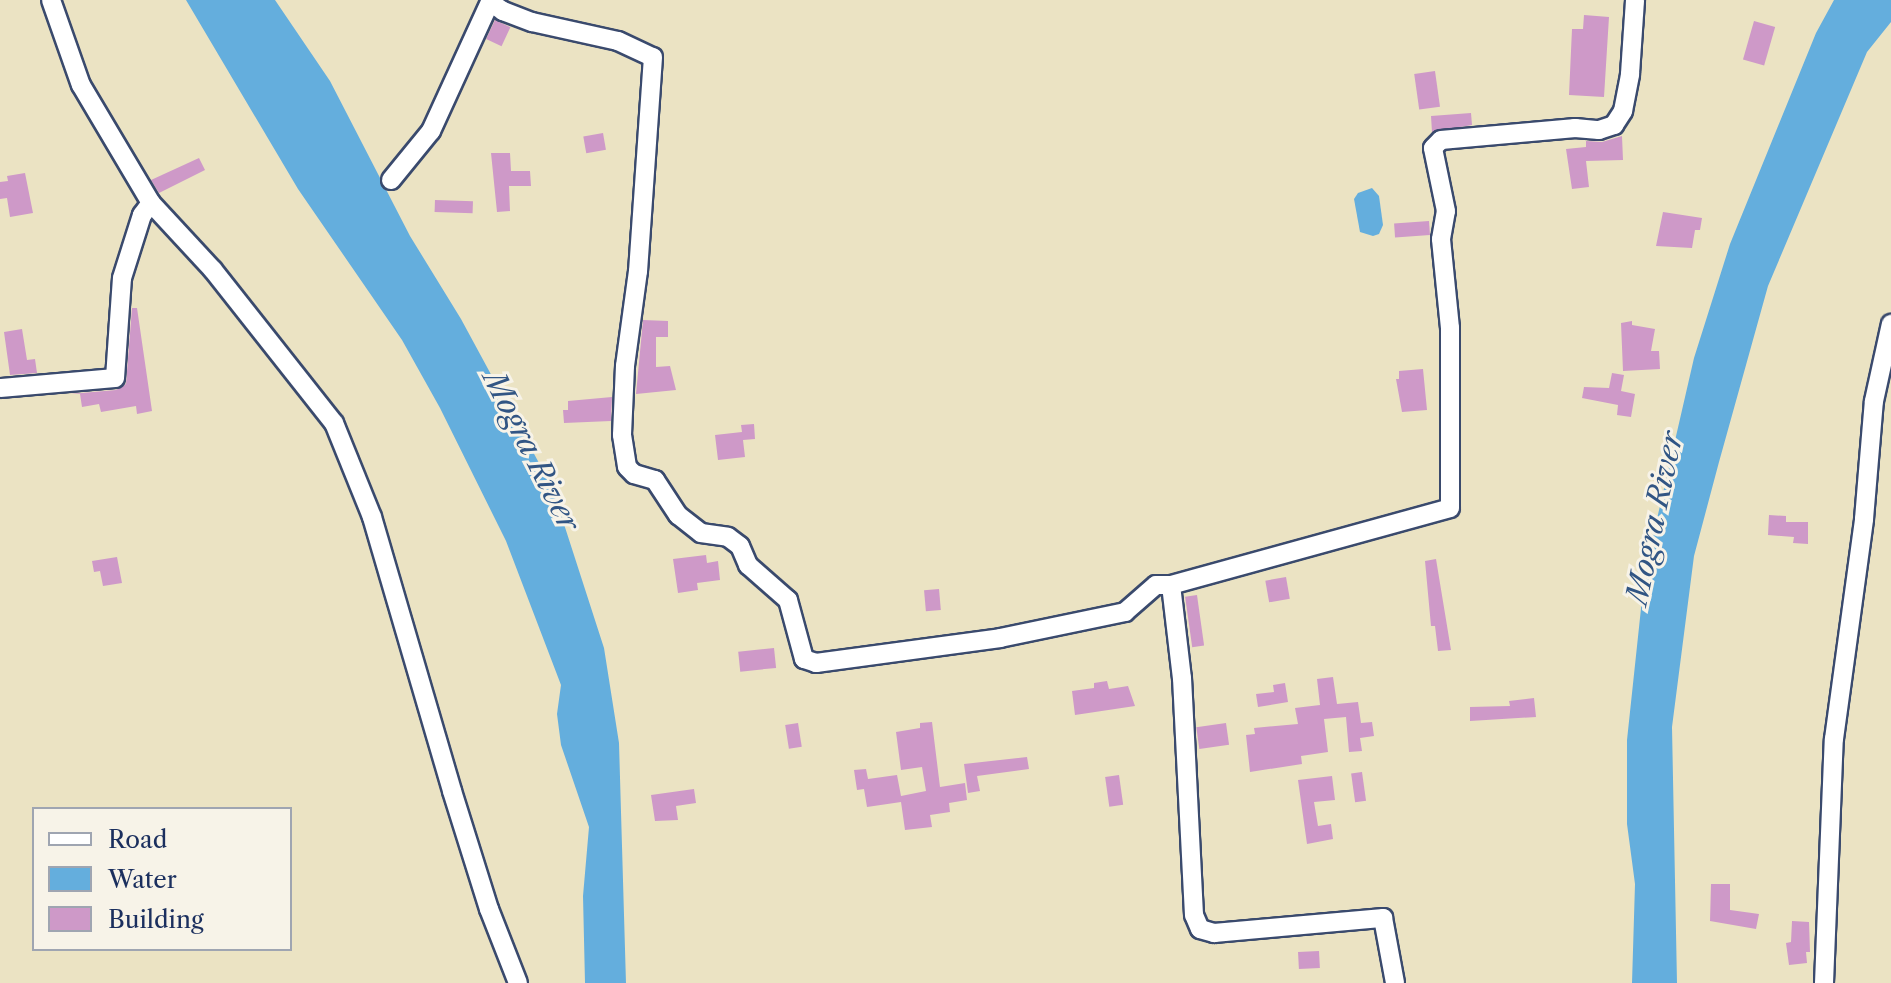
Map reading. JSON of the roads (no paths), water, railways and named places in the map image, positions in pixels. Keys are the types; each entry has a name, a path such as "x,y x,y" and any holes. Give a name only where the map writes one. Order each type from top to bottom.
{"street":[{"path":"51,0 81,85 151,203 213,270 334,423 372,517 452,791 489,909 518,983"},
{"path":"391,180 431,131 491,1 503,11 532,22 618,41 642,49 653,57 638,271 625,366 622,435 627,467 634,474 655,480 678,515 701,533 728,537 740,546 748,565 788,600 804,659 832,662 1064,626 1125,612 1156,585 1171,585 1450,508 1450,328 1441,239 1446,211 1433,148 1441,140 1575,128 1599,130 1614,125 1623,111 1630,74 1635,0"},
{"path":"0,388 115,378 122,278 142,215 151,203"},
{"path":"1824,983 1834,739 1864,519 1874,401 1891,324"},
{"path":"1171,585 1182,678 1194,915 1200,929 1214,933 1383,918 1395,983"}],"water":[{"name":"Mogra River","path":"186,0 275,0 330,81 410,236 461,319 552,487 604,648 619,743 626,983 585,983 583,896 589,827 561,745 557,714 561,685 506,541 440,408 402,340 298,189"},
{"path":"1834,0 1891,0 1891,22 1867,52 1768,286 1719,462 1694,556 1672,727 1677,983 1632,983 1635,884 1627,824 1627,740 1645,571 1694,358 1730,244 1816,33"},
{"path":"1372,188 1379,196 1383,225 1379,234 1373,236 1360,232 1354,199 1358,193"}]}
